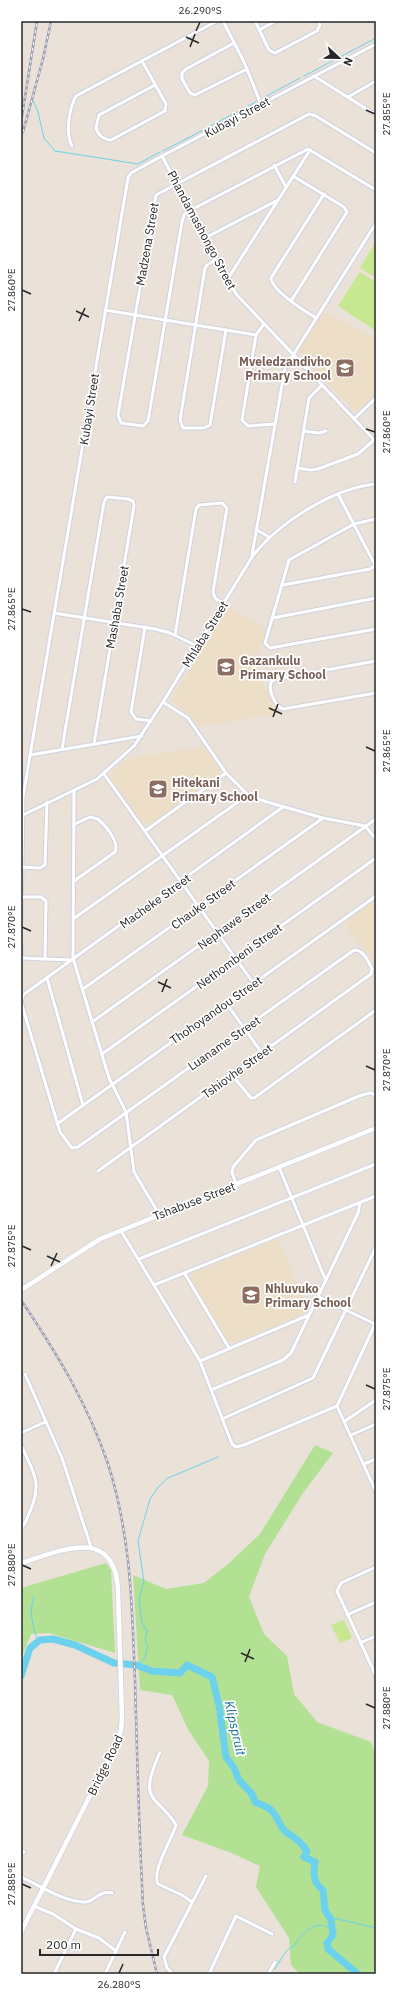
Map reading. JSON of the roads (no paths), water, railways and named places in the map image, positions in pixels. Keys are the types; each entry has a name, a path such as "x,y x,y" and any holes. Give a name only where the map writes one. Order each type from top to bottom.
{"street":[{"path":"72,146 68,138 73,104 76,96 217,21"},
{"path":"223,21 247,69 261,104"},
{"path":"255,21 270,50 275,53 318,31 320,25 319,21"},
{"path":"259,30 276,21"},
{"path":"234,43 183,70 182,79 189,92 195,95 247,69"},
{"name":"Kubayi Street","path":"21,921 21,816 23,797 128,178 131,173 162,156 376,44"},
{"path":"142,61 166,104 166,109 163,113 111,140 99,135 96,128 99,116 155,85"},
{"path":"314,76 376,114"},
{"path":"348,97 376,81"},
{"name":"Madzena Street","path":"166,321 147,423 143,426 121,423 118,418 155,198 158,193 309,114 316,116 376,153"},
{"path":"166,321 183,218 190,209 303,150 310,150 376,190"},
{"path":"228,280 277,200 310,150"},
{"name":"Phandamashongo Street","path":"162,156 237,295 375,441"},
{"path":"274,166 286,187"},
{"path":"291,301 346,215 347,210 324,194 293,176"},
{"path":"316,318 291,301 275,287 271,278 324,194"},
{"path":"205,238 277,200"},
{"path":"252,557 258,530 284,373 316,318 376,223"},
{"path":"217,259 205,268 180,423 185,429 204,428 207,427 211,421 226,330"},
{"path":"105,310 256,335"},
{"path":"264,324 256,335 242,420 248,426 275,424"},
{"path":"295,482 309,398 322,385"},
{"path":"354,419 376,398"},
{"path":"304,431 319,433 326,431"},
{"path":"297,468 318,469 358,454 375,441"},
{"name":"Mhlaba Street","path":"21,816 74,791 104,774 126,755 142,736 252,557 269,537 311,508 338,494 356,488 376,484"},
{"path":"283,585 370,569 376,565 338,494"},
{"name":"Mashaba Street","path":"84,617 104,500 109,497 132,500 134,505 94,744"},
{"path":"175,635 197,508 199,505 222,504 225,505 227,511 213,592 214,598 223,604"},
{"path":"376,519 354,524 291,559 287,564 283,585 266,640 266,645 270,648 376,629"},
{"path":"258,530 269,537"},
{"path":"273,618 376,598"},
{"path":"54,613 145,627 175,635 197,646"},
{"path":"62,749 84,617"},
{"path":"145,627 131,712 132,716 136,719 151,721"},
{"path":"376,661 272,680 270,687 277,705 285,709 376,693"},
{"path":"163,702 188,718 226,773 248,795 283,807 323,818 366,826 376,839"},
{"path":"30,755 142,736"},
{"path":"145,831 226,773"},
{"path":"104,774 164,855 254,984"},
{"path":"74,791 75,824 72,959 112,1084 126,1112 134,1172 158,1214"},
{"path":"73,919 248,795"},
{"path":"22,866 40,868 45,865 48,802"},
{"name":"Macheke Street","path":"57,1124 21,1002 25,993 182,882 283,807"},
{"path":"74,881 115,852 117,848 115,842 98,819 90,818 75,824"},
{"name":"Chauke Street","path":"83,990 323,818"},
{"name":"Nephawe Street","path":"92,1022 376,819"},
{"name":"Nethombeni Street","path":"102,1054 376,858"},
{"name":"Thohoyandou Street","path":"57,1124 376,896"},
{"path":"22,897 38,897 46,901 46,959"},
{"path":"21,945 21,958 72,959"},
{"name":"Luaname Street","path":"57,1124 60,1132 70,1146 73,1148 78,1147 354,950 362,952 372,969"},
{"name":"Tshiovhe Street","path":"98,1171 369,977 372,969"},
{"path":"47,978 83,1105"},
{"path":"226,1004 262,1053"},
{"path":"232,1075 249,1097 254,1098 376,1010"},
{"path":"236,1184 232,1172 233,1167 256,1140 363,1094 376,1095"},
{"name":"Tshabuse Street","path":"23,1288 88,1245 158,1214 376,1128"},
{"path":"139,1259 376,1164"},
{"path":"279,1167 326,1281"},
{"path":"154,1285 185,1274 376,1196"},
{"path":"211,1390 286,1358 294,1350 358,1213 360,1203"},
{"path":"121,1231 200,1361 232,1444 237,1447 337,1406 375,1323 318,1297"},
{"path":"222,1419 313,1378 376,1247"},
{"path":"185,1274 229,1348"},
{"path":"200,1361 310,1315"},
{"path":"21,1563 75,1547 91,1547 62,1458 25,1374"},
{"path":"345,1421 376,1400"},
{"path":"337,1406 376,1492"},
{"path":"21,1433 46,1422"},
{"path":"351,1435 376,1424"},
{"path":"21,1445 36,1477 37,1487 32,1506 25,1523 21,1528"},
{"path":"364,1464 376,1459"},
{"name":"Bridge Road","path":"21,1932 120,1734 122,1718 121,1672 118,1588 115,1568 109,1558 91,1547"},
{"path":"376,1567 342,1583 338,1588 338,1595 360,1643 375,1670 376,1676"},
{"path":"347,1615 376,1602"},
{"path":"360,1643 376,1636"},
{"path":"160,1752 150,1782 153,1798 168,1812 176,1825 160,1863 156,1881 158,1884 192,1902"},
{"path":"173,1974 167,1968 164,1957 206,1876"},
{"path":"21,1877 65,1898 84,1902 88,1902 101,1893 112,1894"},
{"path":"34,1906 53,1914 76,1929 99,1938 116,1951"},
{"path":"209,1974 236,1916 272,1934"},
{"path":"54,1974 76,1929"},
{"path":"105,1974 125,1932"},
{"path":"268,1974 275,1962"}],"waterway":[{"path":"304,76 376,38"},
{"path":"263,98 300,78"},
{"path":"33,100 38,112 44,138 55,151 138,164 160,152"},
{"path":"163,151 256,102"},
{"path":"139,1666 145,1657 148,1646 145,1641 147,1631 142,1623 139,1598 144,1582 138,1541 150,1499 159,1486 168,1478 218,1457"},
{"path":"34,1596 32,1602 32,1618 38,1641"},
{"name":"Klipspruit","path":"21,1676 30,1648 40,1640 53,1639 75,1645 114,1663 136,1665 152,1671 180,1673 187,1665 212,1677 219,1705 226,1757 234,1768 239,1780 252,1794 255,1802 270,1809 284,1830 295,1838 307,1851 304,1857 315,1862 314,1878 323,1890 325,1910 331,1920 333,1935 327,1943 328,1949 358,1974"},
{"path":"329,1917 376,1928"},
{"path":"275,1969 285,1953 294,1946 304,1933 312,1927 328,1927 331,1921"}],"railway":[{"path":"22,116 37,21"},
{"path":"23,132 43,59 51,21"},
{"path":"21,1300 59,1359 91,1420 108,1464 122,1517 129,1571 133,1625 143,1905 146,1928 157,1974"}],"place":[{"name":"Mveledzandivho Primary School","path":"345,368"},
{"name":"Gazankulu Primary School","path":"226,667"},
{"name":"Hitekani Primary School","path":"158,789"},
{"name":"Nhluvuko Primary School","path":"251,1295"}]}
